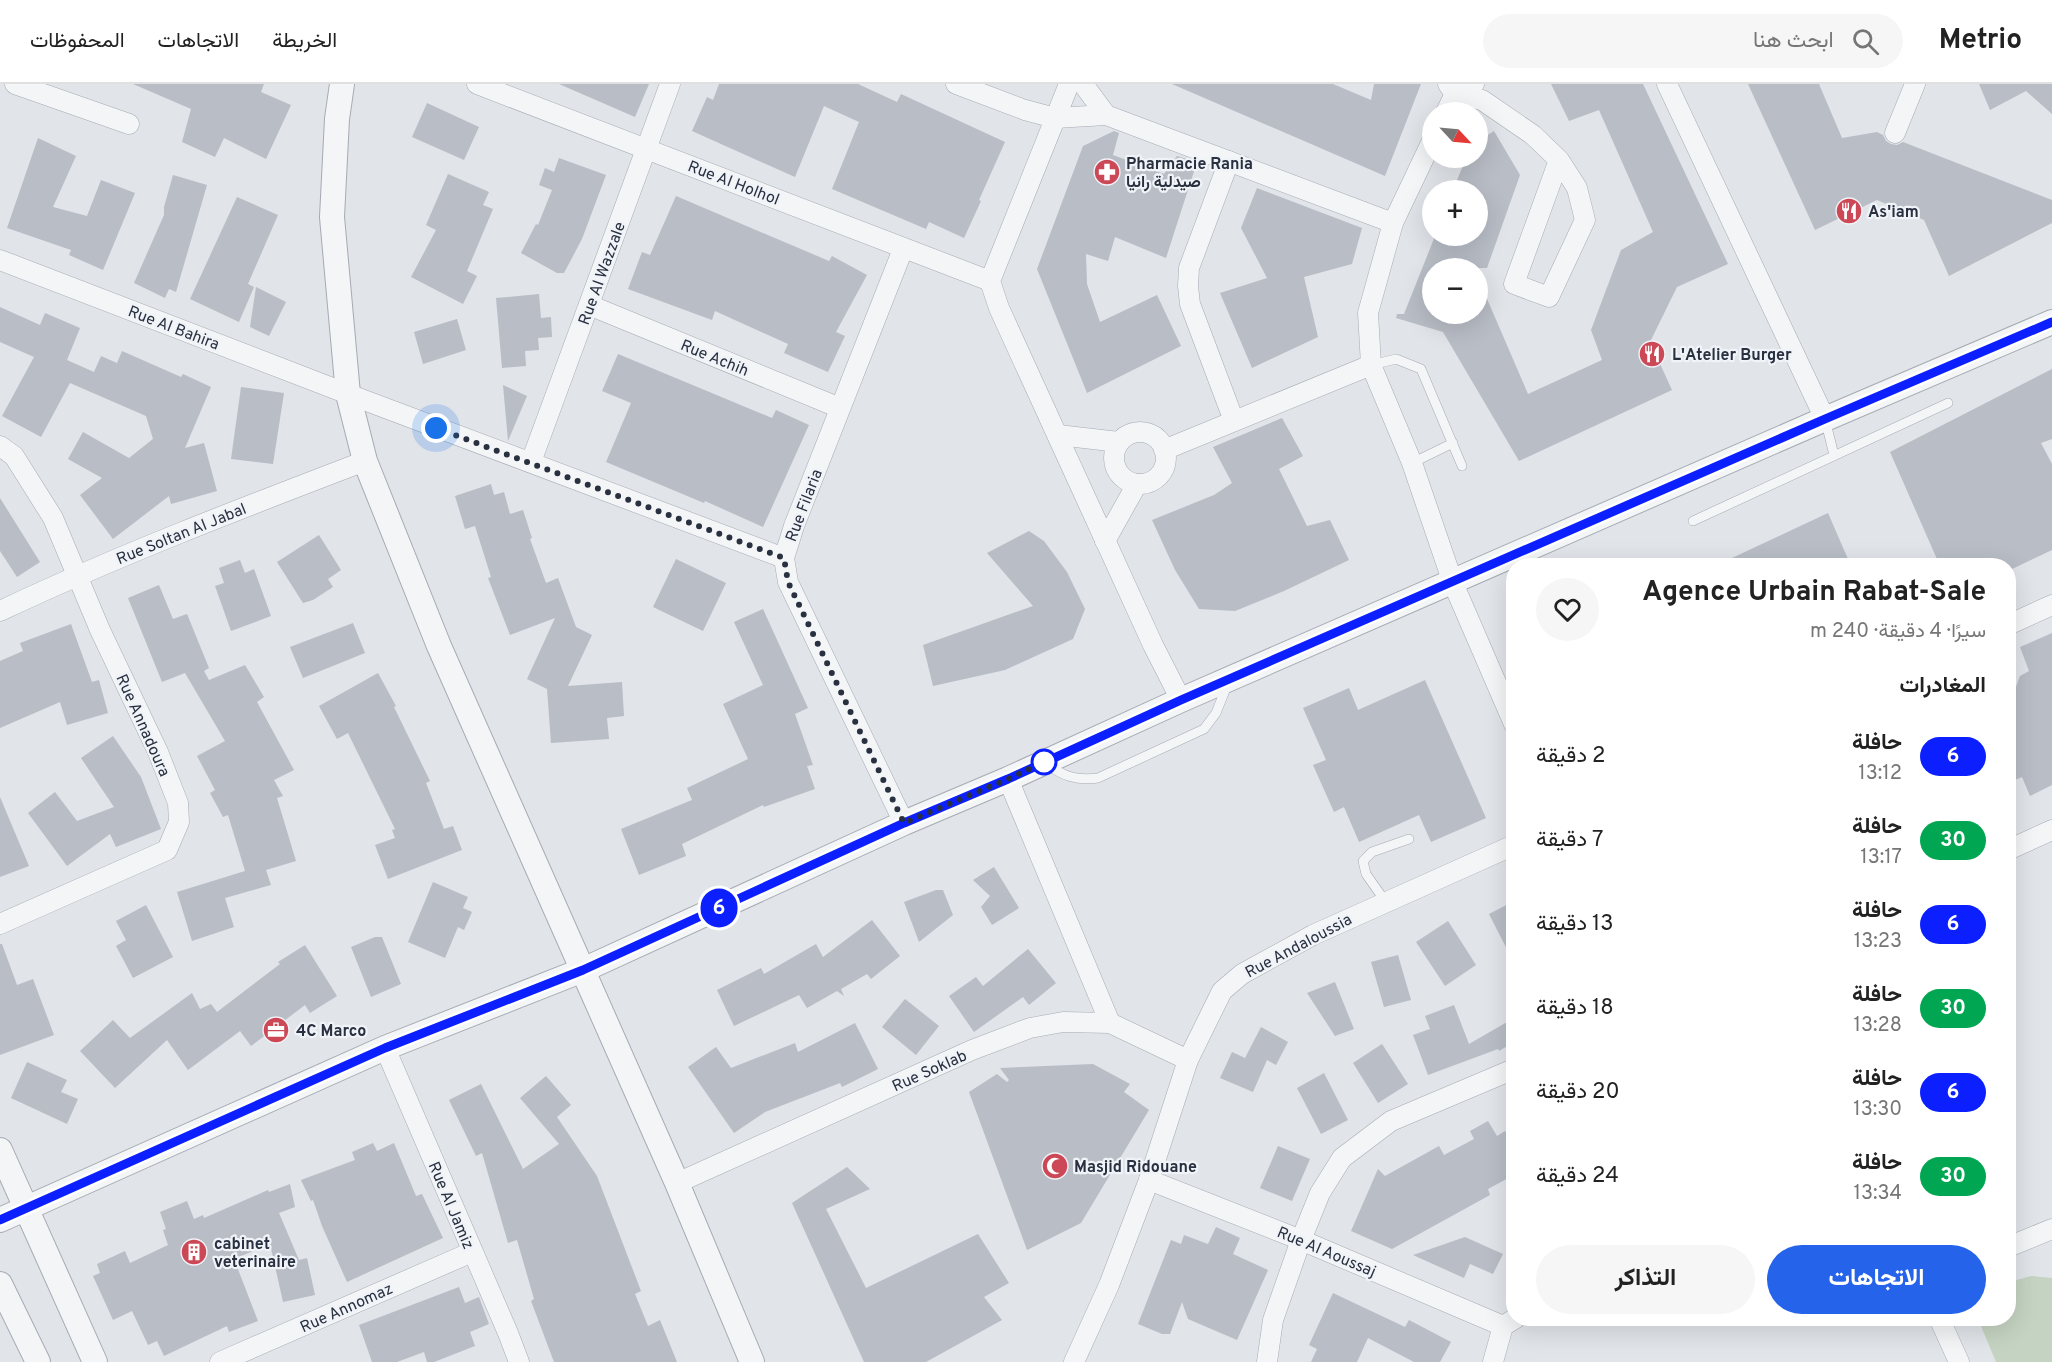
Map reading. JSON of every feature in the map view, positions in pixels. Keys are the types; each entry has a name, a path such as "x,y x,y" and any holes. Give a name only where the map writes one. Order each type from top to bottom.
{"street":[{"path":"15,84 129,124"},
{"path":"342,84 337,119 332,217 348,394 364,461 439,645 677,1184 752,1362"},
{"name":"Rue Al Holhol","path":"477,84 990,281"},
{"name":"Rue Al Wazzale","path":"531,462 670,84"},
{"path":"956,84 1024,110 1054,118 1106,115 1393,224"},
{"path":"1069,84 990,281 999,308 1105,541 1181,700"},
{"path":"1083,84 1106,115"},
{"path":"1451,89 1474,84"},
{"path":"1667,84 1825,419"},
{"path":"1895,133 1915,84"},
{"path":"1451,89 1482,100 1533,135 1559,160 1577,188 1585,220 1549,297 1514,284 1559,160"},
{"path":"1229,161 1189,268 1188,286 1190,304 1234,421"},
{"path":"1422,162 1393,224 1368,313 1371,365 1412,463 1453,583 1506,706"},
{"name":"Rue Filaria","path":"903,249 794,526 784,558 788,582 904,823"},
{"name":"Rue Al Bahira","path":"0,260 784,558"},
{"name":"Rue Achih","path":"589,305 840,408"},
{"path":"1510,558 2052,322"},
{"path":"1164,450 1371,365"},
{"path":"1132,433 1148,433 1155,437 1164,450 1164,467 1154,480 1137,484 1128,482 1115,468 1114,450 1119,442 1132,433"},
{"path":"1058,435 1119,442"},
{"name":"Rue Annadoura","path":"0,446 15,456 54,518 100,630 158,752 178,803 179,822 167,850 0,924"},
{"name":"Rue Soltan Al Jabal","path":"0,610 77,575 218,517 364,461"},
{"path":"1105,541 1137,484"},
{"path":"0,1220 385,1048 583,970 904,823 1506,560"},
{"path":"2016,621 2052,605"},
{"path":"1008,779 1110,1023"},
{"path":"2016,846 2052,830"},
{"name":"Rue Andaloussia","path":"1074,1362 1109,1285 1149,1180 1188,1060 1222,991 1242,974 1304,939 1506,848"},
{"name":"Rue Soklab","path":"677,1184 972,1050 1030,1028 1063,1022 1110,1023 1188,1060"},
{"name":"Rue Al Jamiz","path":"385,1048 519,1362"},
{"path":"1267,1362 1273,1320 1301,1240 1320,1193 1342,1158 1391,1121 1506,1072"},
{"path":"0,1150 95,1362"},
{"name":"Rue Al Aoussaj","path":"1149,1180 1506,1321"},
{"path":"2016,1244 2052,1229"},
{"name":"Rue Annomaz","path":"220,1362 472,1252"},
{"path":"0,1284 38,1362"},
{"path":"1493,1362 1507,1326"},
{"path":"1943,1326 1959,1362"}],"lane":[{"path":"1371,365 1396,360 1421,369 1462,466"},
{"path":"1693,521 1948,402"},
{"path":"1825,419 1834,455"},
{"path":"1412,463 1453,443"},
{"path":"1043,762 1061,775 1080,780 1098,778 1204,729 1216,714 1230,680"},
{"path":"1385,901 1366,874 1363,861 1372,852 1409,839"}],"green space":[{"path":"2031,1276 2052,1278 2052,1362 1996,1362 1981,1326 2016,1326 2016,1280"}],"building":[{"path":"133,84 264,84 261,92 291,105 266,159 224,138 215,157 182,142 191,109"},
{"path":"559,84 649,84 635,117"},
{"path":"719,84 858,84 897,102 901,94 1005,142 964,238 929,222 926,229 832,189 859,122 824,106 795,177 692,131 707,97 713,100"},
{"path":"1172,84 1333,84 1371,100 1374,84 1421,84 1385,176"},
{"path":"1551,84 1643,84 1728,264 1677,287 1650,342 1672,390 1519,461 1443,332 1396,318 1397,314 1404,314 1422,269 1422,324 1488,324 1488,301 1528,394 1602,360 1591,330 1621,250 1653,232 1599,110 1569,121"},
{"path":"1748,84 1819,84 1842,138 1877,132 1891,144 1897,145 1903,142 2052,200 2052,223 1949,276 1924,220 1877,200 1815,230"},
{"path":"1979,84 2052,84 2052,114 2026,91 1990,110"},
{"path":"427,103 479,127 464,160 412,137"},
{"path":"1114,131 1119,133 1113,155 1164,174 1177,156 1197,162 1166,258 1115,237 1108,261 1086,254 1087,284 1100,322 1157,295 1181,346 1087,393 1037,269 1083,146"},
{"path":"1494,131 1520,175 1488,265 1488,258 1426,258 1431,246 1488,246 1488,180 1457,180 1462,168 1488,168 1488,135"},
{"path":"38,138 76,156 53,207 87,216 101,180 135,193 103,270 69,255 71,250 7,228"},
{"path":"559,158 606,175 582,239 564,273 557,273 521,253 536,224 538,225 552,190 539,185 545,168 554,172"},
{"path":"448,174 489,192 483,205 493,209 467,271 477,276 463,304 411,277 436,230 426,225"},
{"path":"173,175 207,185 176,292 169,289 165,298 134,283 164,215"},
{"path":"1257,188 1362,228 1352,264 1304,277 1318,337 1252,368 1220,293 1267,278 1241,228"},
{"path":"676,196 829,261 832,256 867,275 836,332 845,336 828,372 784,353 788,344 715,311 712,320 628,289 642,252 650,255"},
{"path":"237,197 278,215 248,284 254,287 239,322 190,299"},
{"path":"256,287 286,302 269,336 250,327"},
{"path":"539,294 541,318 551,317 552,337 538,338 539,350 525,351 526,366 502,368 496,298"},
{"path":"0,307 40,325 45,313 80,328 67,360 94,372 101,356 117,363 122,351 181,377 183,374 211,387 185,448 204,443 217,491 171,504 169,496 113,539 80,495 102,478 68,459 83,432 129,458 153,439 146,416 70,383 41,437 2,416 34,357 0,342"},
{"path":"457,319 466,350 423,364 414,332"},
{"path":"618,354 772,418 776,410 809,425 763,527 705,501 704,503 606,462 631,403 602,391"},
{"path":"2052,369 2052,439 2041,443 2052,464 2052,550 2016,567 2016,558 1936,558 1890,452"},
{"path":"503,385 527,396 508,441"},
{"path":"241,387 284,393 273,464 231,459"},
{"path":"1282,418 1303,456 1279,469 1307,526 1330,520 1349,560 1235,611 1199,609 1175,570 1152,520 1214,495 1232,483 1213,447"},
{"path":"491,484 494,495 504,492 510,514 523,510 532,538 530,539 546,583 558,578 576,627 592,635 568,686 622,682 624,716 607,718 609,739 551,743 547,689 527,679 555,618 510,635 488,578 491,577 475,526 465,529 455,496"},
{"path":"0,498 40,562 17,577 0,551"},
{"path":"1828,513 1848,558 1732,558"},
{"path":"1029,531 1044,541 1067,572 1085,609 1073,639 1005,670 933,686 923,645 1033,606 987,553"},
{"path":"319,535 341,570 328,579 333,587 313,600 303,603 277,562"},
{"path":"676,559 726,583 703,631 653,607"},
{"path":"240,560 245,573 254,569 271,616 231,631 215,586 224,583 219,568"},
{"path":"159,585 173,619 187,614 209,668 204,671 209,680 245,665 264,697 257,702 294,770 274,780 283,796 277,798 296,861 266,870 271,885 225,898 234,927 192,941 177,892 245,871 228,815 223,817 210,793 215,790 197,756 225,741 185,673 162,682 128,598"},
{"path":"763,609 808,708 795,714 813,765 807,766 815,789 764,807 763,805 682,844 686,856 639,875 621,829 692,800 687,788 748,759 723,704 763,685 734,622"},
{"path":"353,623 365,653 303,678 290,647"},
{"path":"71,624 92,682 99,680 108,713 67,725 60,702 0,728 0,661 23,651 20,643"},
{"path":"2052,633 2052,785 2030,796 2022,777 2016,780 2016,687 2020,676 2029,671 2020,647"},
{"path":"378,673 396,706 394,707 430,781 426,783 444,829 453,826 462,850 388,879 375,845 395,838 392,830 395,829 348,733 337,739 319,706"},
{"path":"1425,680 1486,818 1431,842 1419,815 1359,842 1344,807 1334,812 1313,765 1326,760 1303,708 1349,688 1358,710"},
{"path":"113,736 141,777 161,829 116,847 110,834 67,866 28,813 55,792 77,821 114,807 81,758"},
{"path":"0,797 29,866 0,877"},
{"path":"994,867 1019,908 992,925 981,907 990,896 973,880"},
{"path":"433,882 468,897 463,908 472,912 464,930 458,927 445,958 408,942"},
{"path":"936,890 943,890 953,915 919,942 904,902"},
{"path":"146,905 173,957 133,978 116,946 126,940 116,921"},
{"path":"1506,905 1506,947 1489,914"},
{"path":"872,920 900,956 871,979 867,974 841,989 844,996 837,991 807,1008 799,995 734,1026 717,990 761,968 764,974 816,944 823,957"},
{"path":"1448,921 1476,965 1445,986 1416,942"},
{"path":"375,937 382,937 401,984 371,997 351,947"},
{"path":"0,944 2,944 17,985 33,979 54,1035 0,1055"},
{"path":"305,945 337,996 310,1013 305,1005 251,1046 240,1031 188,1070 167,1040 115,1088 80,1051 113,1020 130,1038 192,993 200,1009 211,1004 217,1012 280,964 278,962"},
{"path":"1028,949 1056,983 1029,1005 1023,997 974,1032 949,996 976,977 983,986"},
{"path":"1398,955 1411,1000 1384,1007 1371,962"},
{"path":"1335,982 1354,1029 1335,1036 1307,993"},
{"path":"905,999 939,1026 916,1055 882,1027"},
{"path":"1454,1005 1469,1044 1506,1023 1506,1047 1428,1075 1413,1035 1430,1029 1425,1016"},
{"path":"855,1023 878,1069 842,1087 840,1083 765,1112 734,1133 688,1067 716,1047 731,1068 795,1043 798,1052"},
{"path":"1261,1027 1288,1042 1276,1065 1267,1060 1253,1092 1220,1078 1232,1052 1245,1058"},
{"path":"1382,1044 1408,1084 1378,1103 1353,1063"},
{"path":"27,1062 67,1080 61,1092 78,1099 67,1124 11,1098"},
{"name":"Masjid Ridouane","path":"1093,1064 1130,1084 1124,1092 1149,1110 1081,1223 1027,1250 969,1092 997,1074 1007,1082 1009,1080 1000,1068"},
{"path":"1324,1073 1348,1120 1321,1134 1297,1088"},
{"path":"546,1076 571,1105 557,1117 597,1176 641,1291 635,1294 648,1326 660,1320 677,1362 554,1362 531,1301 534,1299 517,1240 508,1243 482,1153 476,1156 449,1100 481,1084 523,1169 559,1144 520,1098"},
{"path":"1488,1121 1497,1136 1505,1131 1506,1133 1506,1179 1488,1189 1490,1195 1392,1249 1351,1231 1378,1169 1385,1176 1439,1146 1444,1155 1474,1139 1470,1131"},
{"path":"373,1143 377,1151 394,1143 416,1196 422,1194 443,1238 347,1282 313,1200 311,1201 301,1180 355,1160 352,1152"},
{"path":"1278,1146 1310,1159 1292,1201 1260,1188"},
{"path":"847,1167 870,1189 826,1209 866,1288 978,1234 1009,1283 984,1297 1002,1320 926,1362 864,1362 792,1203"},
{"path":"290,1184 295,1207 279,1213 299,1260 307,1258 315,1295 283,1302 270,1244 234,1259 258,1321 229,1332 227,1326 164,1356 157,1341 148,1345 132,1311 113,1320 93,1276 100,1273 97,1264 125,1251 130,1263 168,1245 163,1230 166,1229 160,1212 187,1201 194,1219 203,1215 204,1218 268,1190 269,1192"},
{"path":"1216,1227 1240,1238 1233,1254 1268,1270 1237,1340 1188,1319 1182,1302 1170,1334 1162,1334 1138,1324 1171,1240 1181,1244 1184,1235 1208,1244"},
{"path":"1465,1237 1503,1254 1493,1274 1470,1264 1464,1278 1413,1255"},
{"path":"459,1287 465,1303 479,1297 489,1324 470,1332 475,1346 434,1362 427,1362 424,1352 397,1362 372,1362 359,1325"},
{"path":"1333,1293 1405,1327 1409,1320 1451,1342 1440,1362 1414,1362 1368,1338 1357,1362 1311,1362 1317,1349 1309,1345"}],"bus line":[{"name":"6","path":"1508,558 2052,322"},
{"name":"6","path":"0,1220 385,1048 583,970 904,823 1506,559"}],"place":[{"name":"Pharmacie Rania صيدلية رانيا","path":"1107,172"},
{"name":"As'iam","path":"1849,211"},
{"name":"L'Atelier Burger","path":"1652,354"},
{"name":"4C Marco","path":"276,1030"},
{"name":"Masjid Ridouane","path":"1055,1166"},
{"name":"cabinet veterinaire","path":"194,1252"}],"route":[{"path":"436,428 784,558 788,582 904,823 1044,762"}]}
